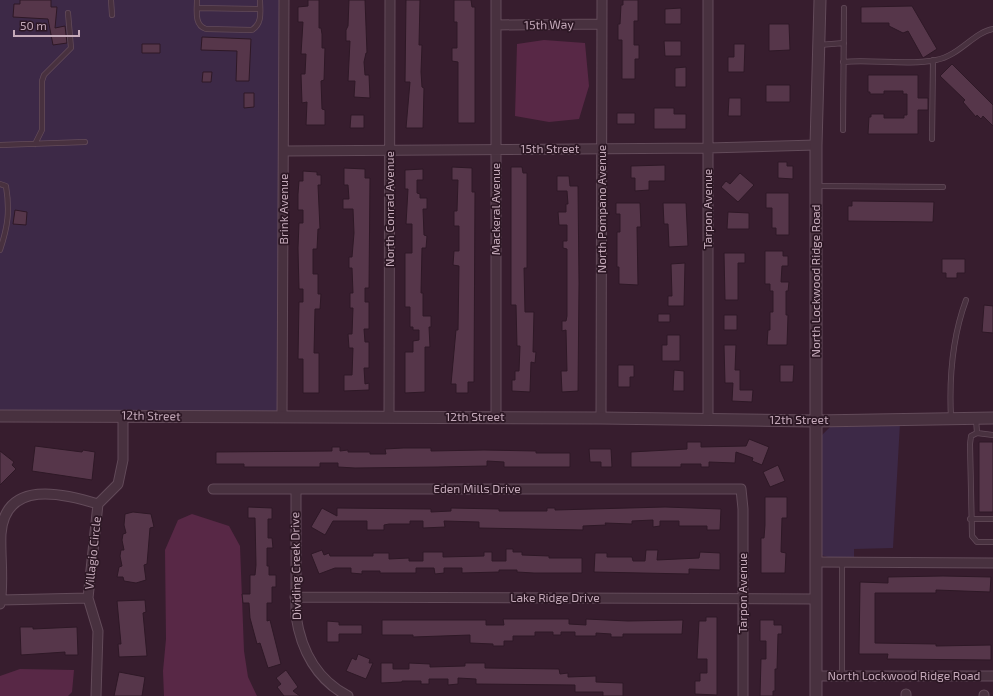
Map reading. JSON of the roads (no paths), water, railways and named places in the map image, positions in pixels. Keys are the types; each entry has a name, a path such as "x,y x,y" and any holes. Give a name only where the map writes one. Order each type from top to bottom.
{"street":[{"name":"Brink Avenue","path":"282,417 284,0"},
{"name":"North Conrad Avenue","path":"390,0 390,418"},
{"name":"Mackeral Avenue","path":"496,0 496,417"},
{"name":"North Pompano Avenue","path":"601,418 602,0"},
{"name":"Tarpon Avenue","path":"708,0 708,419"},
{"name":"North Lockwood Ridge Road","path":"816,696 816,145 820,0"},
{"name":"15th Way","path":"496,25 602,24"},
{"name":"15th Street","path":"284,151 496,148 708,148 816,145"},
{"name":"12th Street","path":"0,416 390,418 496,417 816,421 993,418"},
{"name":"Villagio Circle","path":"96,696 98,631 88,598 98,504 118,484 123,460 123,416"},
{"name":"Eden Mills Drive","path":"213,489 741,489"},
{"name":"Dividing Creek Drive","path":"296,489 296,597 298,630 305,652 326,681 348,696"},
{"name":"Tarpon Avenue","path":"741,489 742,696"},
{"name":"Villagio Circle","path":"0,602 1,533 6,515 13,506 24,497 46,492 78,498 98,504"},
{"path":"816,562 993,563"},
{"name":"Lake Ridge Drive","path":"296,597 815,599"},
{"path":"0,602 88,598"},
{"name":"North Lockwood Ridge Road","path":"816,676 993,676"}],"lane":[{"path":"110,0 112,16"},
{"path":"197,0 198,23 201,27 206,29 252,30 257,27 260,20 260,0"},
{"path":"198,8 260,9"},
{"path":"843,130 844,8"},
{"path":"35,144 42,130 42,81 44,75 72,48 68,13"},
{"path":"843,62 933,60 956,52 980,34 993,29"},
{"path":"819,45 844,43"},
{"path":"932,139 933,60"},
{"path":"0,145 85,142"},
{"path":"0,184 6,186 9,203 8,228 0,250"},
{"path":"816,186 943,187"},
{"path":"951,418 952,361 958,323 966,300"},
{"path":"976,418 977,433"},
{"path":"993,435 977,433 971,436 970,444 970,519 972,536 977,542 993,542"},
{"path":"970,519 993,519"},
{"path":"842,563 842,676"}]}
